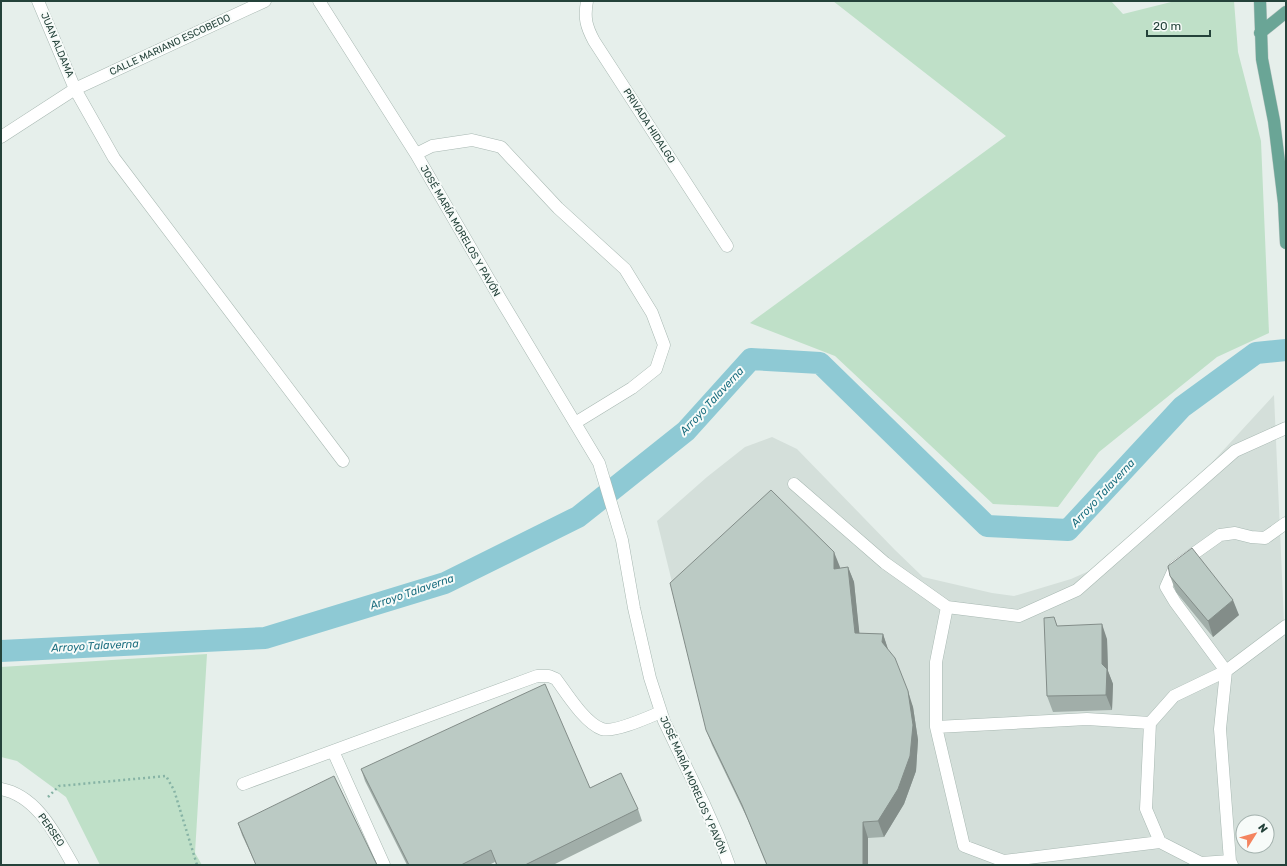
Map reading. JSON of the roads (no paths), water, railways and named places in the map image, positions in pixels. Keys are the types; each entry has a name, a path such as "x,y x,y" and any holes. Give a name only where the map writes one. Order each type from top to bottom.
{"main road":[{"path":"1260,1 1262,59 1274,121 1284,203 1286,244"},
{"path":"1260,32 1286,12"}],"street":[{"name":"JUAN ALDAMA","path":"38,1 75,89 114,158 343,461"},
{"name":"CALLE MARIANO ESCOBEDO","path":"1,137 75,89 265,1"},
{"name":"JOSÉ MARÍA MORELOS Y PAVÓN","path":"319,1 416,154 500,300 599,463 622,540 634,608 650,678 664,721 703,802 729,865"},
{"name":"PRIVADA HIDALGO","path":"587,1 585,15 587,28 594,41 727,246"},
{"path":"416,154 432,146 472,140 500,147 558,208 625,269 652,314 664,345 656,369 632,388 575,423"},
{"path":"794,484 885,563 947,607 1019,616 1078,590 1235,451 1286,428"},
{"path":"947,607 936,662 936,727 964,846 1004,861 1160,842 1201,863 1231,863 1220,729 1226,671 1175,602 1166,587 1175,567 1220,535 1235,533 1251,537 1265,538 1286,523"},
{"path":"1160,842 1146,809 1150,723 1174,696 1226,671 1286,626"},
{"path":"243,784 537,676 549,676 556,680 589,721 603,730 625,727 661,712"},
{"path":"936,727 1087,720 1150,723"},
{"path":"333,751 384,865"},
{"name":"PERSEO","path":"2,789 22,798 36,809 45,819 74,865"}],"waterway":[{"name":"Arroyo Talaverna","path":"1,651 265,638 445,583 578,517 686,431 751,359 820,363 987,526 1068,530 1182,407 1256,353 1286,350"}]}
